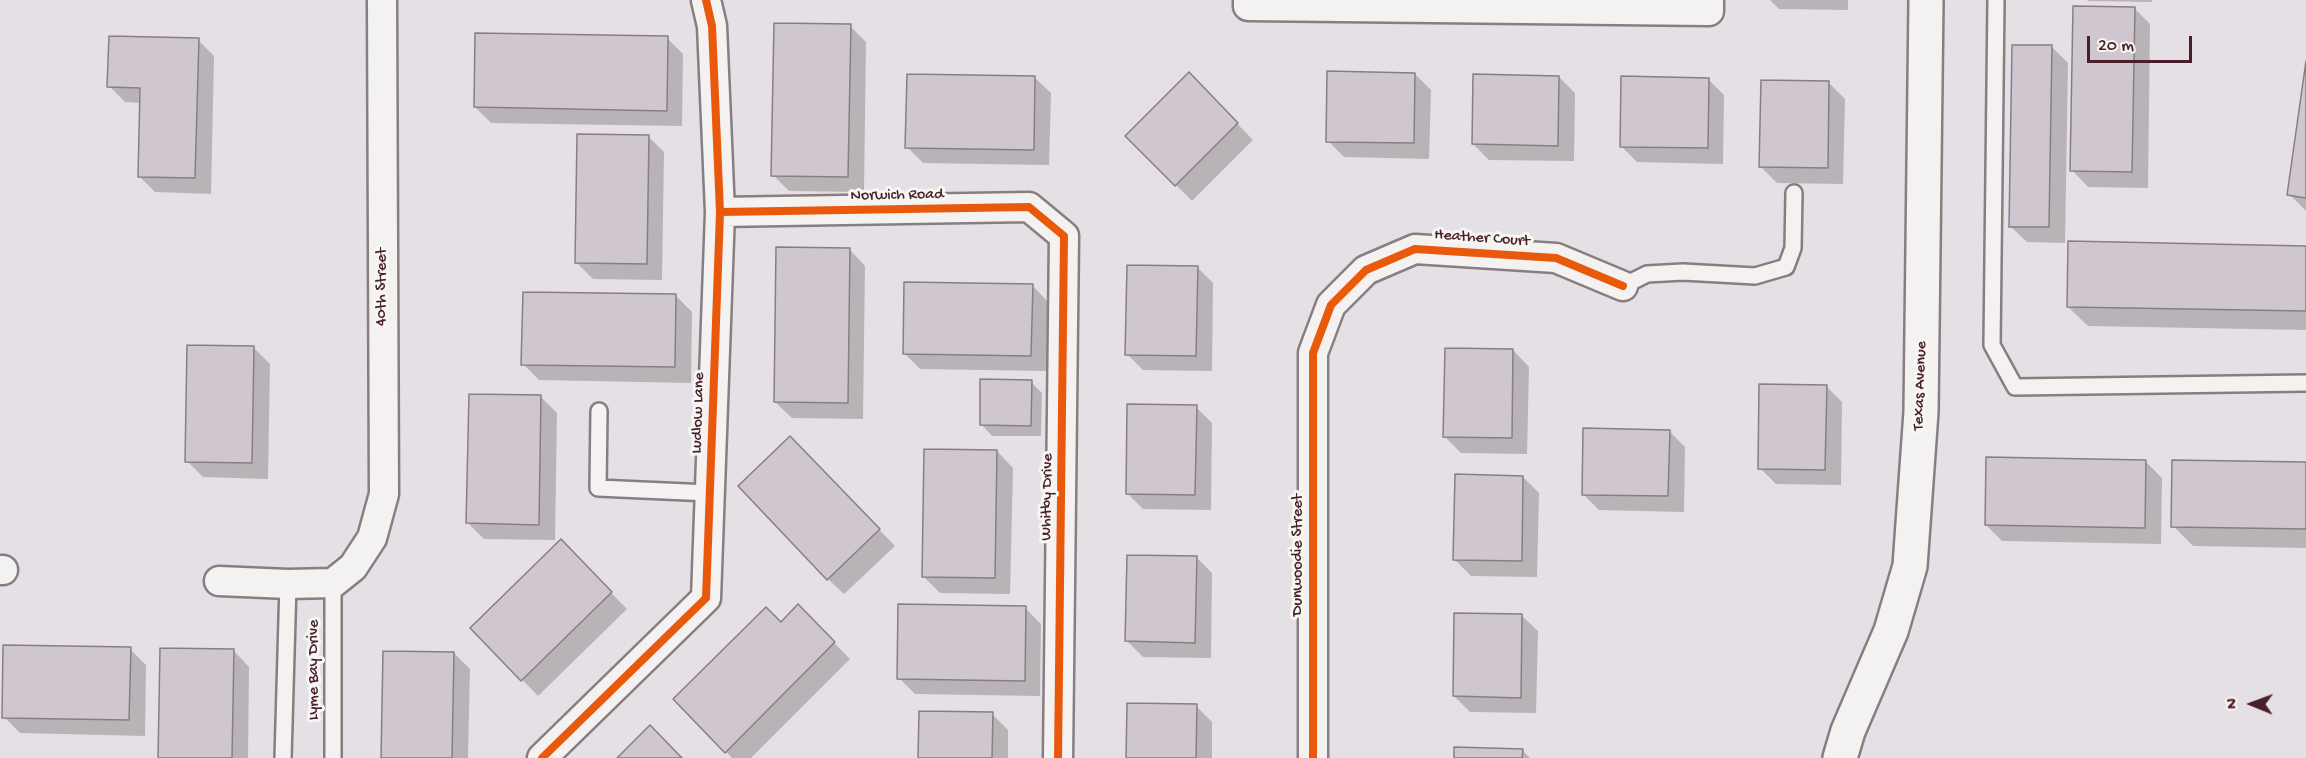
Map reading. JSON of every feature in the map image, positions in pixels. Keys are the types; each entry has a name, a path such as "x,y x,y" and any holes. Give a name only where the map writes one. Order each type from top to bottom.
{"street":[{"name":"40th Street","path":"343,575 372,538 384,494 382,0"},
{"name":"Ludlow Lane","path":"542,758 706,598 720,212 712,26 706,0"},
{"path":"1248,0 1248,6 1697,11 1709,11 1709,0"},
{"name":"Texas Avenue","path":"1840,758 1848,731 1891,631 1910,566 1921,412 1926,0"},
{"name":"Norwich Road","path":"720,212 1029,207 1064,236"},
{"name":"Whitby Drive","path":"1058,758 1064,236"},
{"name":"Heather Court","path":"1312,353 1331,305 1366,270 1415,249 1556,258 1623,286"},
{"name":"Dunwoodie Street","path":"1312,353 1313,758"},
{"path":"219,581 288,584 343,575"}],"lane":[{"path":"1996,0 1992,345 2015,387 2306,383"},
{"path":"1623,286 1647,274 1683,272 1755,276 1786,267 1793,248 1794,194"},
{"path":"599,411 598,488 710,493"},
{"name":"Lyme Bay Drive","path":"333,758 343,575"},
{"name":"Lyme Bay Drive","path":"284,758 288,584"}],"building":[{"path":"2073,6 2135,7 2132,172 2070,171"},
{"path":"774,23 851,24 848,177 771,176"},
{"path":"475,33 668,36 667,111 474,107"},
{"path":"109,36 199,38 195,178 138,177 140,88 107,87"},
{"path":"2012,45 2052,45 2049,227 2009,227"},
{"path":"2306,61 2306,198 2287,195"},
{"path":"1327,71 1415,73 1414,143 1326,142"},
{"path":"1189,72 1238,123 1175,186 1125,136"},
{"path":"907,74 1035,76 1034,150 905,148"},
{"path":"1473,74 1559,76 1558,146 1472,144"},
{"path":"1621,76 1709,78 1708,148 1620,147"},
{"path":"1761,80 1829,81 1828,168 1759,167"},
{"path":"577,134 649,135 647,264 575,263"},
{"path":"2068,241 2306,246 2306,311 2067,307"},
{"path":"776,247 850,248 848,403 774,402"},
{"path":"1127,265 1198,266 1196,356 1125,355"},
{"path":"904,282 1033,284 1031,356 903,354"},
{"path":"523,292 676,294 675,367 521,365"},
{"path":"187,345 254,346 252,463 185,462"},
{"path":"1445,348 1513,349 1512,438 1443,437"},
{"path":"980,379 1032,380 1031,426 980,425"},
{"path":"1759,384 1827,385 1825,470 1758,469"},
{"path":"469,394 541,395 539,525 466,523"},
{"path":"1127,404 1197,405 1195,495 1126,494"},
{"path":"1583,428 1670,430 1668,496 1582,495"},
{"path":"790,436 880,529 827,580 738,486"},
{"path":"924,449 997,450 995,578 922,577"},
{"path":"1986,457 2146,460 2145,528 1985,525"},
{"path":"2172,460 2306,462 2306,529 2171,527"},
{"path":"1455,474 1523,476 1522,561 1453,560"},
{"path":"561,539 612,592 521,681 470,628"},
{"path":"1127,555 1197,556 1195,643 1125,641"},
{"path":"798,604 835,642 725,753 673,699 766,607 781,622"},
{"path":"898,604 1026,606 1025,681 897,679"},
{"path":"1454,613 1522,614 1521,698 1453,696"},
{"path":"3,645 131,647 129,720 2,718"},
{"path":"160,648 234,649 232,758 158,758"},
{"path":"383,651 454,652 452,758 381,758"},
{"path":"1127,703 1197,704 1196,758 1126,758"},
{"path":"919,711 993,712 992,758 918,758"},
{"path":"650,725 682,758 617,758"},
{"path":"1454,747 1523,749 1522,758 1454,758"}],"cycle path":[{"path":"542,758 706,598 720,212 712,26 706,0"},
{"path":"720,212 1029,207 1064,236 1058,758"},
{"path":"1313,758 1313,353 1331,305 1366,270 1415,249 1556,258 1623,286"}]}
